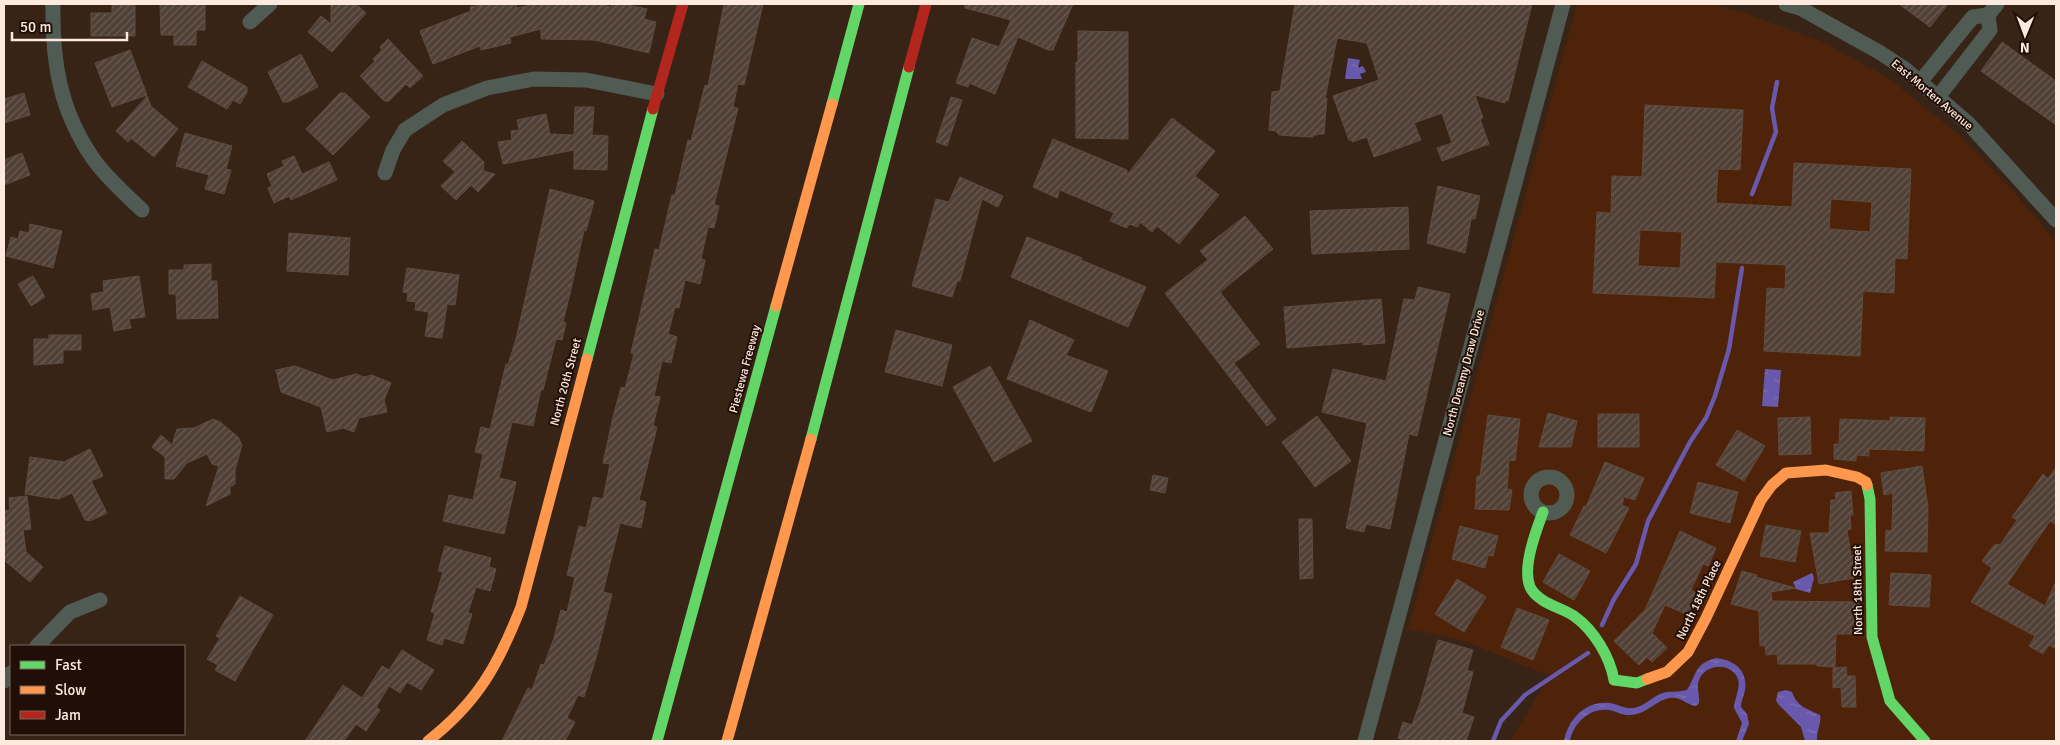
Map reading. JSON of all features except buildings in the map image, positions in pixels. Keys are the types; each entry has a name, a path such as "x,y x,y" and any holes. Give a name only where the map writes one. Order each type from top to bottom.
{"main road":[{"name":"North 20th Street","path":"428,741 447,728 490,676 507,642 520,607 657,94 684,4"},
{"name":"Piestewa Freeway","path":"657,741 859,4"},
{"path":"727,741 804,462 926,4"},
{"name":"North 18th Street","path":"1772,485 1786,473 1826,470 1857,477 1866,482 1870,499 1872,637 1890,701 1925,741"},
{"name":"North 18th Place","path":"1543,512 1528,571 1530,586 1536,595 1576,618 1594,637 1611,665 1614,680 1637,683 1667,672 1688,652 1706,618 1761,500 1772,485"}],"street":[{"path":"53,4 53,48 56,73 74,127 95,161 142,210"},
{"path":"250,22 270,4"},
{"name":"North Dreamy Draw Drive","path":"1365,741 1563,4"},
{"name":"East Morten Avenue","path":"1786,4 1800,8 1905,69 1969,124 2056,219"},
{"path":"1920,82 1966,24 1974,17 1992,9 1990,30 1938,97"},
{"path":"385,173 393,150 405,130 443,105 487,88 534,79 586,80 657,94"},
{"path":"38,645 70,612 100,600"}],"shaded area":[{"path":"1577,4 1710,4 1745,13 1823,42 1888,78 1958,134 2014,192 2056,242 2056,741 1516,741 1511,739 1550,676 1462,640 1408,629"}],"water":[{"path":"1348,58 1360,60 1358,68 1363,66 1366,72 1360,74 1362,79 1345,79"},
{"path":"1765,369 1781,370 1778,407 1762,406"},
{"path":"1812,573 1814,578 1810,593 1796,589 1793,582"},
{"path":"1716,658 1734,664 1744,677 1745,690 1741,707 1747,714 1749,724 1742,741 1736,741 1742,723 1734,708 1738,689 1737,677 1729,669 1718,667 1706,671 1699,680 1699,703 1696,706 1680,699 1670,698 1660,701 1637,714 1625,715 1609,710 1595,711 1579,722 1570,741 1564,741 1574,719 1586,708 1601,703 1610,703 1633,708 1663,693 1687,690 1697,670 1704,663"},
{"path":"1786,690 1792,692 1803,707 1820,715 1817,741 1805,741 1801,727 1778,704 1776,700 1778,692"}],"waterway":[{"path":"1752,194 1776,132 1772,108 1777,82"},
{"path":"1602,625 1614,599 1636,564 1648,521 1690,442 1706,418 1715,396 1729,349 1742,268"},
{"path":"1493,741 1501,721 1525,695 1588,653"}],"traffic: fast":[{"path":"832,104 859,4"},
{"path":"811,439 909,67"},
{"path":"587,359 653,109"},
{"path":"657,741 776,306"},
{"path":"1867,485 1870,499 1872,637 1890,701 1925,741"},
{"path":"1543,512 1529,559 1528,579 1530,587 1538,597 1574,616 1588,629 1605,653 1614,680 1637,683 1647,679"}],"traffic: slow":[{"path":"776,306 832,104"},
{"path":"428,741 460,712 485,681 504,647 521,607 587,359"},
{"path":"727,741 811,439"},
{"path":"1647,679 1667,672 1688,652 1706,618 1761,500 1772,485 1786,473 1826,470 1857,477 1866,482 1867,485"}],"traffic: jam":[{"path":"653,109 683,4"},
{"path":"909,67 926,4"}]}
